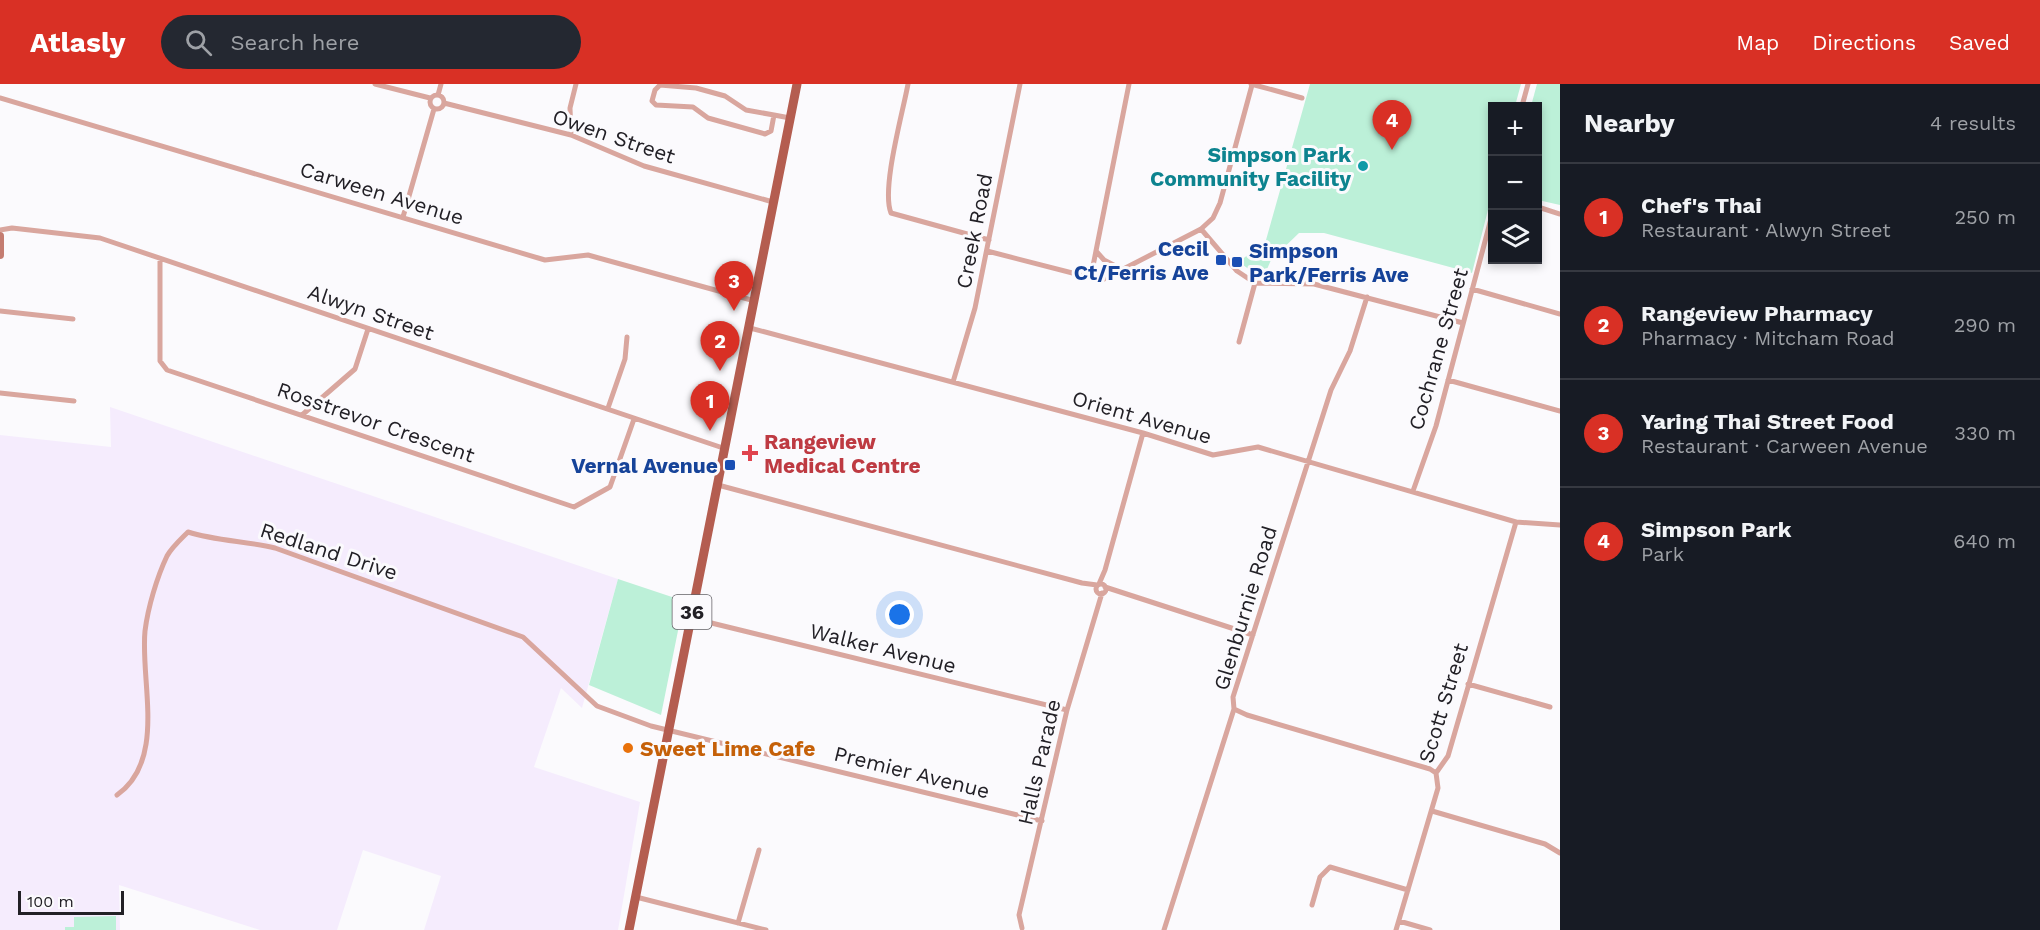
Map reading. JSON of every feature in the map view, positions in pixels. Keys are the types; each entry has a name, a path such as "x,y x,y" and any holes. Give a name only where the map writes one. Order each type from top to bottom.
{"main road":[{"name":"36","path":"629,930 797,84"}],"street":[{"path":"375,84 430,98 438,95"},
{"path":"438,95 441,84"},
{"path":"571,135 570,108 576,84"},
{"path":"908,84 889,183 888,206 891,213 990,240"},
{"name":"Creek Road","path":"953,382 975,308 1020,84"},
{"path":"1088,277 1096,251 1129,84"},
{"path":"987,251 1088,277 1104,279 1123,270 1201,229 1213,218 1220,203 1251,84 1302,98"},
{"path":"1523,102 1528,84"},
{"path":"774,115 770,133 765,135 708,118 693,107 657,105 652,102 652,95 660,85 696,88 734,100 746,110 774,115 790,118"},
{"path":"430,98 430,106 440,109 444,103 438,95"},
{"name":"Carween Avenue","path":"0,98 545,260 588,255 755,301"},
{"name":"Owen Street","path":"444,103 571,135 644,166 773,202"},
{"path":"403,217 434,109"},
{"path":"1542,208 1560,214"},
{"name":"Alwyn Street","path":"0,230 12,228 99,238 726,449"},
{"path":"1201,229 1237,272 1255,283 1314,285 1463,323"},
{"name":"Cochrane Street","path":"1413,491 1436,426 1488,230"},
{"path":"0,236 0,255"},
{"path":"1096,251 1104,260 1123,270"},
{"name":"Rosstrevor Crescent","path":"160,259 160,361 167,370 574,507 610,487 634,419"},
{"path":"1239,342 1255,283"},
{"path":"1472,289 1560,314"},
{"name":"Glenburnie Road","path":"1164,930 1234,709 1233,697 1252,635 1331,390 1350,351 1367,297"},
{"path":"0,311 73,319"},
{"name":"Orient Avenue","path":"750,328 1143,433 1213,455 1258,447 1516,522 1560,525"},
{"path":"302,415 355,369 368,329"},
{"path":"609,408 625,359 627,337"},
{"path":"1448,380 1560,411"},
{"path":"0,393 74,401"},
{"name":"Halls Parade","path":"1022,928 1019,915 1067,710 1143,433"},
{"path":"718,485 1082,583 1252,635"},
{"name":"Scott Street","path":"1396,930 1432,811 1438,779 1436,773 1448,756 1467,684 1516,522"},
{"name":"Redland Drive","path":"117,795 127,789 142,761 146,740 145,630 155,590 168,555 188,532 218,540 248,542 275,548 524,637 597,706 641,723 669,730"},
{"name":"Walker Avenue","path":"691,618 1067,710"},
{"path":"1467,684 1550,707"},
{"path":"1234,709 1247,715 1430,769 1436,773"},
{"name":"Premier Avenue","path":"669,730 1042,821"},
{"path":"1432,811 1545,844 1560,853"},
{"path":"738,923 759,850"},
{"path":"1312,904 1320,877 1330,867 1408,890"},
{"path":"636,897 766,930"},
{"path":"1399,921 1430,930"}],"shaded area":[{"path":"110,407 618,579 582,708 561,688 534,767 640,802 618,930 424,930 441,876 363,850 337,930 260,930 119,885 120,930 0,930 0,435 111,447"}],"green space":[{"path":"1310,84 1521,84 1516,102 1488,102 1488,210 1472,273 1324,233 1299,233 1271,260 1264,276 1254,273 1239,262 1266,240"},
{"path":"1537,84 1560,84 1560,205 1542,201 1542,102 1532,102"},
{"path":"618,579 684,601 661,715 589,685"},
{"path":"116,916 116,930 65,930 65,927 74,927 74,917"}],"place":[{"name":"Simpson Park","path":"1392,150"},
{"name":"Simpson Park Community Facility","path":"1363,166"},
{"name":"Cecil Ct/Ferris Ave","path":"1221,260"},
{"name":"Simpson Park/Ferris Ave","path":"1237,262"},
{"name":"Yaring Thai Street Food","path":"734,311"},
{"name":"Rangeview Pharmacy","path":"720,371"},
{"name":"Chef's Thai","path":"710,431"},
{"name":"Rangeview Medical Centre","path":"750,453"},
{"name":"Vernal Avenue","path":"730,465"},
{"name":"Sweet Lime Cafe","path":"628,748"}]}
